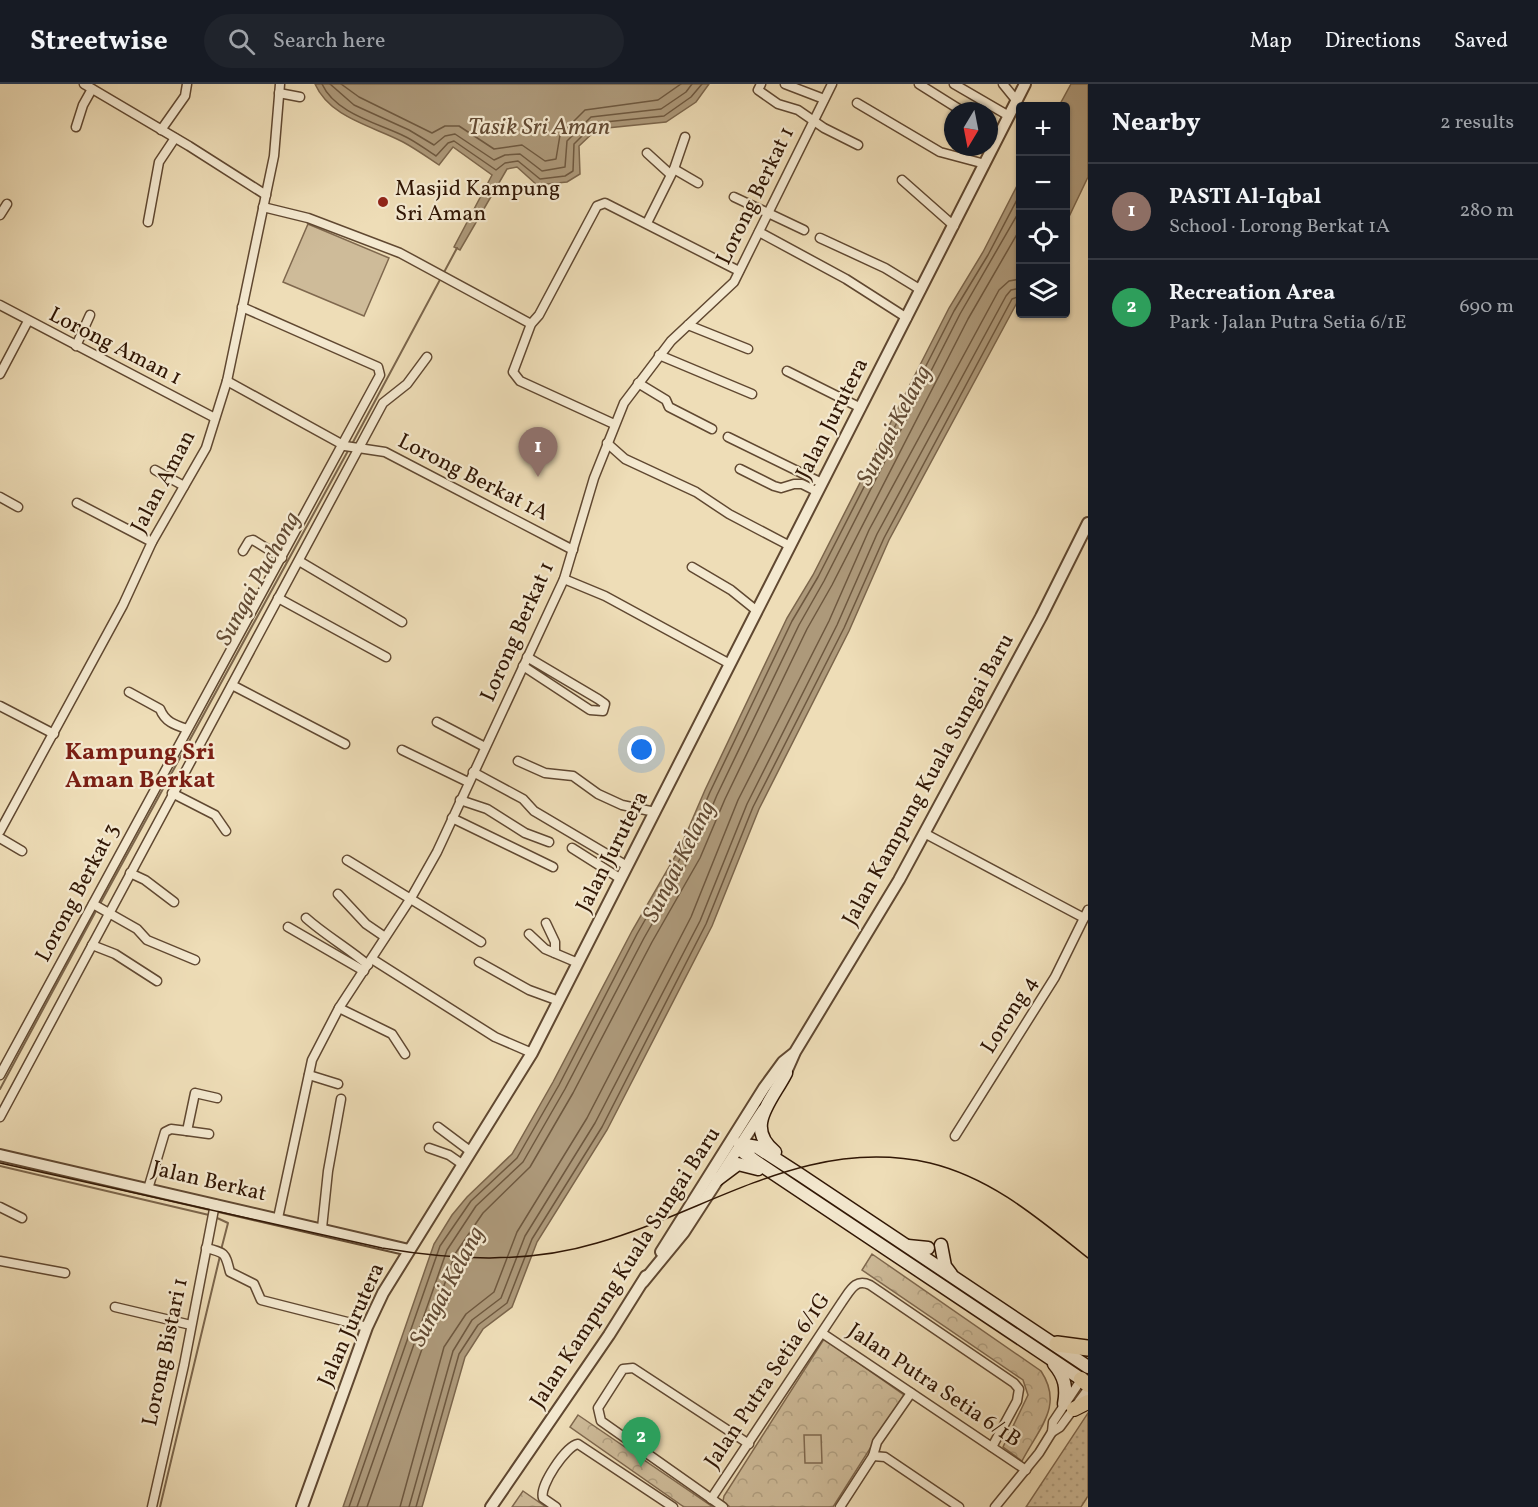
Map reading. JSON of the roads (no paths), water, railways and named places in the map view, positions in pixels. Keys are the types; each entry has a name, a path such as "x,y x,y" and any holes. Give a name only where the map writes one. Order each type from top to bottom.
{"highway":[{"path":"1051,1349 1088,1348"}],"main road":[{"path":"786,1073 759,1124 759,1131 766,1145 799,1174"},
{"path":"1086,1378 1051,1349 953,1278 927,1254 901,1244 757,1147 740,1144 742,1151 755,1161 931,1279 1051,1349 1067,1389 1069,1407 1088,1402"},
{"path":"718,1179 729,1169 745,1164 794,1188"},
{"path":"941,1245 945,1266 953,1278"},
{"path":"906,1262 927,1254"},
{"path":"927,1254 931,1279"}],"street":[{"path":"84,84 266,195"},
{"path":"161,130 185,96 187,84"},
{"path":"761,84 758,90 778,104 798,110 813,121 858,145"},
{"path":"784,84 824,99"},
{"name":"Lorong Berkat 1","path":"278,1218 312,1060 339,1008 411,898 452,818 564,579 594,478 624,403 659,355 688,324 734,282 831,84"},
{"path":"919,84 948,102"},
{"path":"954,84 1009,116"},
{"path":"1003,84 1016,100"},
{"name":"Jalan Jurutera","path":"302,1507 368,1327 383,1293 532,1053 1025,84"},
{"path":"76,127 82,105 93,89"},
{"path":"279,89 300,97"},
{"name":"Jalan Aman","path":"0,831 123,604 152,542 206,448 226,381 274,156 279,89"},
{"path":"857,103 940,152 985,164"},
{"path":"647,223 672,171 685,137"},
{"path":"148,222 159,162 175,138"},
{"path":"647,153 672,171 698,183"},
{"path":"902,180 954,226"},
{"path":"734,197 804,230"},
{"path":"614,424 516,379 514,367 531,324 539,315 597,206 605,203 739,271"},
{"path":"0,215 7,204"},
{"path":"263,207 308,218 400,253 531,324"},
{"path":"759,232 846,279 907,318"},
{"path":"820,238 885,268 921,290"},
{"name":"Lorong Aman 1","path":"0,305 215,418"},
{"path":"0,1118 92,945 107,912 298,561 351,447 380,375 378,367 242,307"},
{"path":"76,346 90,315"},
{"path":"0,374 28,321"},
{"path":"688,324 748,349"},
{"path":"659,355 752,394"},
{"path":"351,447 383,403 407,384 427,357"},
{"path":"787,371 861,408"},
{"name":"Lorong Berkat 1A","path":"226,381 351,447 385,452 573,550"},
{"path":"638,383 666,400 669,407 712,429"},
{"path":"728,437 820,488"},
{"path":"607,443 625,459 696,492 729,514 790,546"},
{"name":"Lorong Berkat 3","path":"0,1075 282,558 351,447"},
{"path":"740,469 781,488 802,484 820,488"},
{"path":"155,470 184,486"},
{"path":"0,497 18,507"},
{"path":"77,503 152,542"},
{"name":"Jalan Kampung Kuala Sungai Baru","path":"644,1282 684,1232 786,1073 795,1052 899,880 1041,617 1088,523"},
{"path":"243,551 249,541 253,540 282,558"},
{"path":"298,561 402,622"},
{"path":"692,567 731,590 757,611"},
{"path":"564,579 605,596 730,664"},
{"path":"278,598 386,657"},
{"path":"240,637 253,645"},
{"path":"523,666 590,710 603,711 605,704 598,699 527,657"},
{"path":"221,671 233,682 345,744"},
{"path":"129,692 160,709 163,716 171,723 187,729"},
{"path":"0,706 54,734"},
{"path":"437,722 485,747"},
{"path":"402,750 468,782"},
{"path":"518,761 545,773 573,776 598,794 622,805 655,812"},
{"path":"168,764 183,773"},
{"path":"473,772 523,799 534,811 627,866"},
{"path":"172,793 215,815 226,831"},
{"path":"460,800 487,809 525,833 549,842"},
{"path":"452,818 553,867"},
{"path":"924,833 1086,914"},
{"path":"0,838 22,851"},
{"path":"572,848 621,879"},
{"path":"347,860 481,942"},
{"path":"130,873 145,880 174,902"},
{"path":"338,894 366,924 385,937"},
{"path":"94,904 137,929 147,940 195,960"},
{"name":"Lorong 4","path":"955,1136 1055,977 1086,914"},
{"path":"306,918 324,934 368,965"},
{"path":"546,923 555,942 555,953"},
{"path":"288,927 368,965 495,1037 532,1053"},
{"path":"529,934 540,946 578,963"},
{"path":"92,945 115,954 157,981"},
{"path":"479,962 529,990 559,1001"},
{"path":"339,1008 392,1034 405,1054"},
{"name":"Jalan Kampung Kuala Sungai Baru","path":"491,1507 644,1282 693,1200 772,1078 783,1062 795,1052"},
{"path":"309,1075 338,1084"},
{"path":"693,1200 704,1190 726,1155 740,1144 745,1126 772,1078"},
{"path":"187,1131 195,1094 217,1098"},
{"path":"322,1228 328,1172 341,1099"},
{"path":"438,1127 470,1151"},
{"path":"148,1189 165,1132 171,1129 209,1134"},
{"path":"429,1148 462,1164"},
{"name":"Jalan Berkat","path":"0,1155 148,1189 214,1207 278,1218 408,1250"},
{"path":"0,1207 22,1218"},
{"name":"Lorong Bistari 1","path":"152,1507 214,1207"},
{"path":"206,1248 228,1257 230,1272 254,1284 261,1300 368,1327"},
{"path":"0,1261 65,1273"},
{"name":"Jalan Putra Setia 6/1G","path":"711,1499 856,1284 870,1285 1014,1383 1018,1389 1017,1401 992,1447"},
{"path":"115,1307 191,1325"},
{"name":"Jalan Putra Setia 6/1B","path":"822,1333 1026,1470"},
{"path":"723,1507 601,1421 598,1408 623,1369 633,1368 748,1444"},
{"path":"995,1507 1026,1470 1052,1432 1060,1427 1086,1378"},
{"path":"840,1507 873,1456 877,1442 911,1393"},
{"path":"556,1507 543,1498 542,1489 567,1449 578,1444 673,1507"},
{"path":"873,1456 885,1457 959,1507"}],"water":[{"name":"Tasik Sri Aman","path":"315,84 709,84 696,102 666,122 597,129 579,146 580,174 567,182 537,185 517,167 507,169 460,250 454,247 492,175 453,147 439,165 403,142 342,113 322,96"},
{"path":"1071,84 1088,84 1088,177 1070,215 1070,102 1061,102"},
{"name":"Sungai Kelang","path":"1016,188 1016,304 889,540 849,631 759,809 712,926 607,1130 537,1242 512,1307 483,1329 465,1357 422,1507 343,1507 434,1244 452,1215 467,1197 512,1154 553,1082 632,931 680,848 787,618 813,575 949,308 983,252"}],"waterway":[{"name":"Sungai Puchong","path":"352,444 457,248"},
{"name":"Sungai Puchong","path":"100,904 349,449"},
{"name":"Sungai Puchong","path":"0,1089 97,909"},
{"path":"0,1166 209,1215"},
{"path":"215,1217 228,1223 221,1250"},
{"path":"160,1507 220,1256"}],"tram line":[{"path":"0,1163 382,1248 436,1255 490,1258 571,1250 639,1229 760,1180 800,1168 842,1159 885,1157 930,1163 974,1179 1014,1202 1088,1258"}],"place":[{"name":"Masjid Kampung Sri Aman","path":"383,202"},
{"name":"PASTI Al-Iqbal","path":"538,477"},
{"name":"Recreation Area","path":"641,1467"}],"district":[{"name":"Kampung Sri Aman Berkat","path":"140,767"}]}
